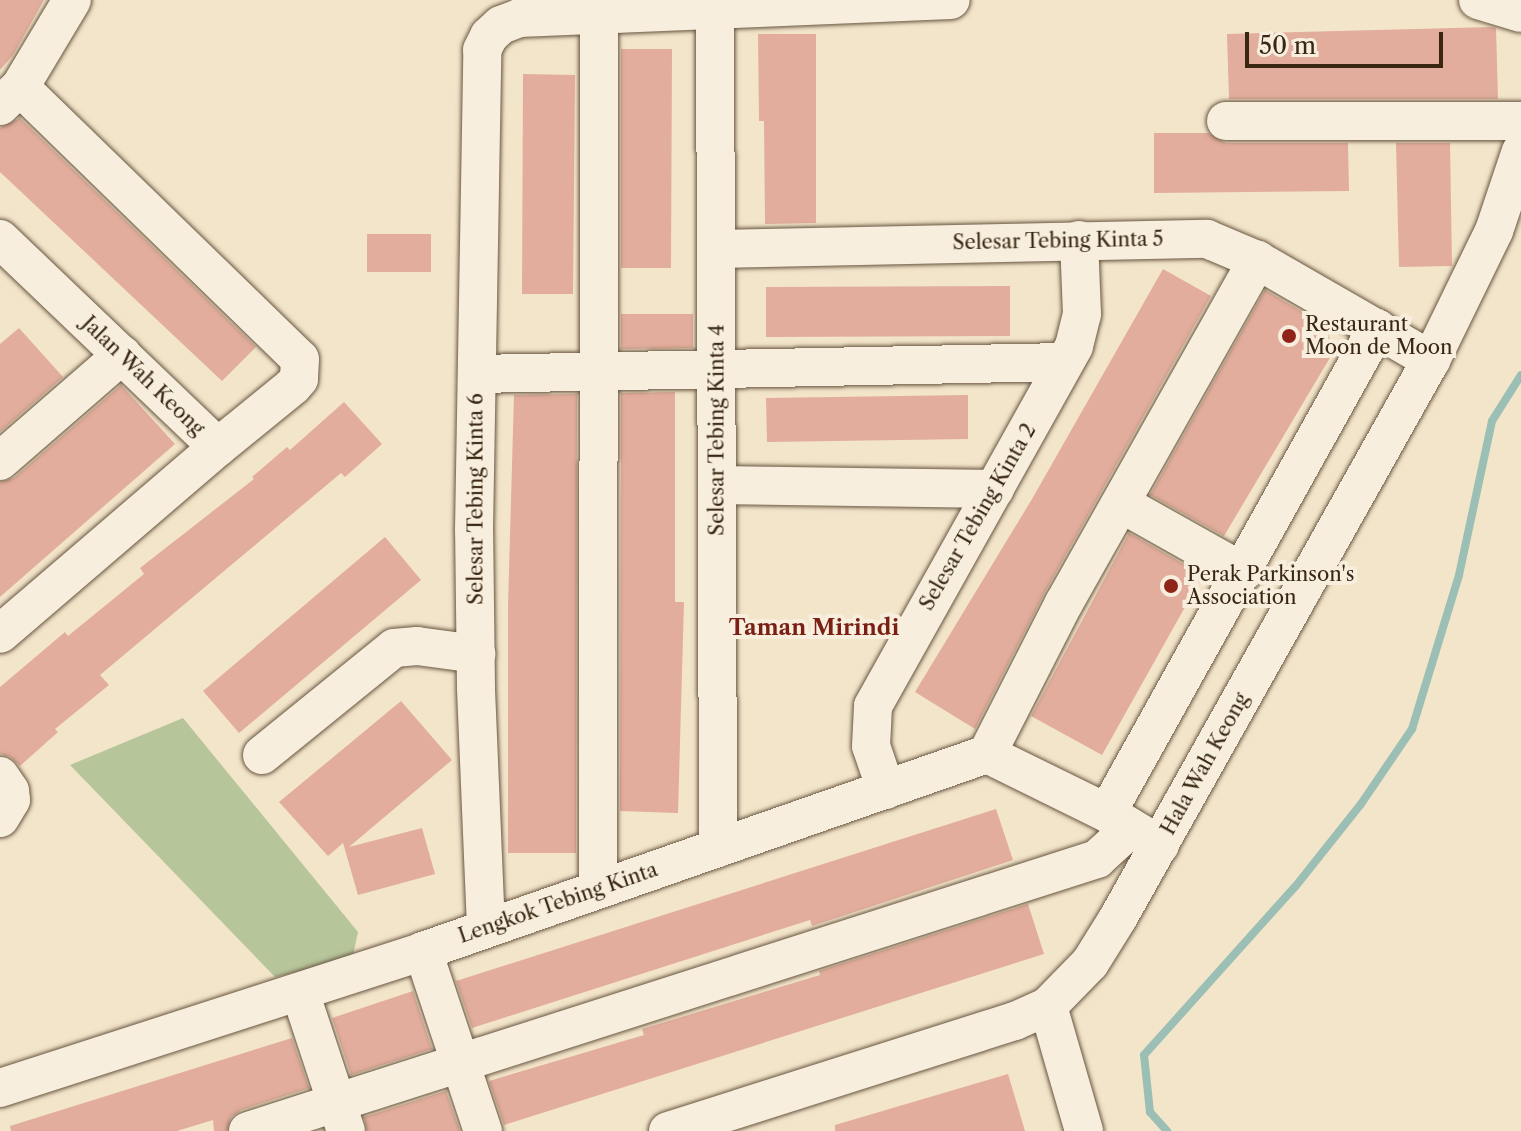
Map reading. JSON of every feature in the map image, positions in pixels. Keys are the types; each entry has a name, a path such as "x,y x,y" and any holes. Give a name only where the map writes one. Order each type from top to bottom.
{"street":[{"path":"72,0 10,96 300,359 299,379 293,386 218,447"},
{"name":"Selesar Tebing Kinta 6","path":"486,928 476,654 481,71 482,50 489,36 501,25 519,18 715,13 951,0"},
{"path":"1478,0 1521,13"},
{"name":"Selesar Tebing Kinta 4","path":"715,13 718,848"},
{"path":"598,888 599,16"},
{"path":"1226,121 1521,121"},
{"name":"Hala Wah Keong","path":"668,1131 1015,1021 1048,1006 1090,963 1133,829 1431,360 1494,231 1521,151"},
{"name":"Selesar Tebing Kinta 5","path":"717,249 1202,239 1257,260 1431,360"},
{"name":"Selesar Tebing Kinta 2","path":"886,790 871,746 873,706 1080,331 1079,240"},
{"name":"Jalan Wah Keong","path":"0,634 218,447 122,355 5,255"},
{"path":"1133,829 987,754 1064,603 1257,260"},
{"path":"248,1131 341,1116 461,1063 1097,859 1133,829 1243,572 1377,328"},
{"path":"0,461 122,355"},
{"path":"477,374 1064,362"},
{"path":"717,485 995,489"},
{"path":"1122,504 1243,572"},
{"path":"262,755 394,648 417,646 476,654"},
{"name":"Lengkok Tebing Kinta","path":"0,1088 423,951 987,754"},
{"path":"0,776 10,791 11,800 0,818"},
{"path":"423,951 483,1131"},
{"path":"300,992 341,1116"},
{"path":"1048,1006 1084,1131"}],"green space":[{"path":"183,718 358,932 352,960 275,977 70,765"}],"building":[{"path":"0,0 44,0 13,55 0,70"},
{"path":"1496,28 1498,99 1229,99 1227,34"},
{"path":"758,34 816,34 816,223 765,224 764,121 759,121"},
{"path":"621,49 672,49 671,268 621,268"},
{"path":"523,74 575,75 573,294 522,294"},
{"path":"20,118 256,347 222,381 0,172 0,128"},
{"path":"1154,133 1208,133 1226,143 1348,143 1349,191 1154,193"},
{"path":"1396,143 1450,143 1452,266 1399,267"},
{"path":"367,234 431,234 431,272 367,272"},
{"path":"1163,269 1211,296 1045,592 975,729 915,692 1032,499"},
{"path":"1010,286 1010,336 766,337 766,287"},
{"path":"1265,290 1325,325 1334,351 1224,536 1150,495"},
{"path":"621,314 693,314 693,348 621,349"},
{"path":"19,328 63,377 0,432 0,344"},
{"path":"121,385 175,444 0,597 0,482 14,478"},
{"path":"675,392 675,602 684,602 678,813 620,811 621,393"},
{"path":"577,394 576,853 508,853 508,606 514,395"},
{"path":"968,395 968,439 767,442 766,398"},
{"path":"344,402 382,444 345,477 341,473 100,675 109,685 55,729 58,732 20,766 10,757 0,754 0,687 65,632 68,636 144,574 140,568 254,479 252,477 287,447 290,450"},
{"path":"1129,533 1203,575 1102,755 1031,716"},
{"path":"385,537 421,580 239,733 203,691"},
{"path":"401,701 452,760 349,847 422,828 435,874 358,895 343,843 328,856 279,802"},
{"path":"996,809 1013,860 812,926 810,920 472,1028 456,981"},
{"path":"1028,904 1044,954 504,1125 489,1081 644,1035 642,1029 820,975 819,971"},
{"path":"413,991 432,1049 351,1075 332,1018"},
{"path":"292,1038 309,1088 241,1110 231,1117 227,1131 214,1131 213,1120 177,1131 11,1131 10,1126"},
{"path":"1008,1074 1025,1131 835,1131 835,1125"},
{"path":"446,1091 460,1131 367,1131 364,1117"}],"waterway":[{"path":"1167,1131 1150,1112 1144,1055 1295,887 1361,804 1412,729 1459,575 1492,421 1521,375"}],"place":[{"name":"Restaurant Moon de Moon","path":"1289,336"},
{"name":"Perak Parkinson's Association","path":"1171,586"}],"district":[{"name":"Taman Mirindi","path":"814,628"}]}
